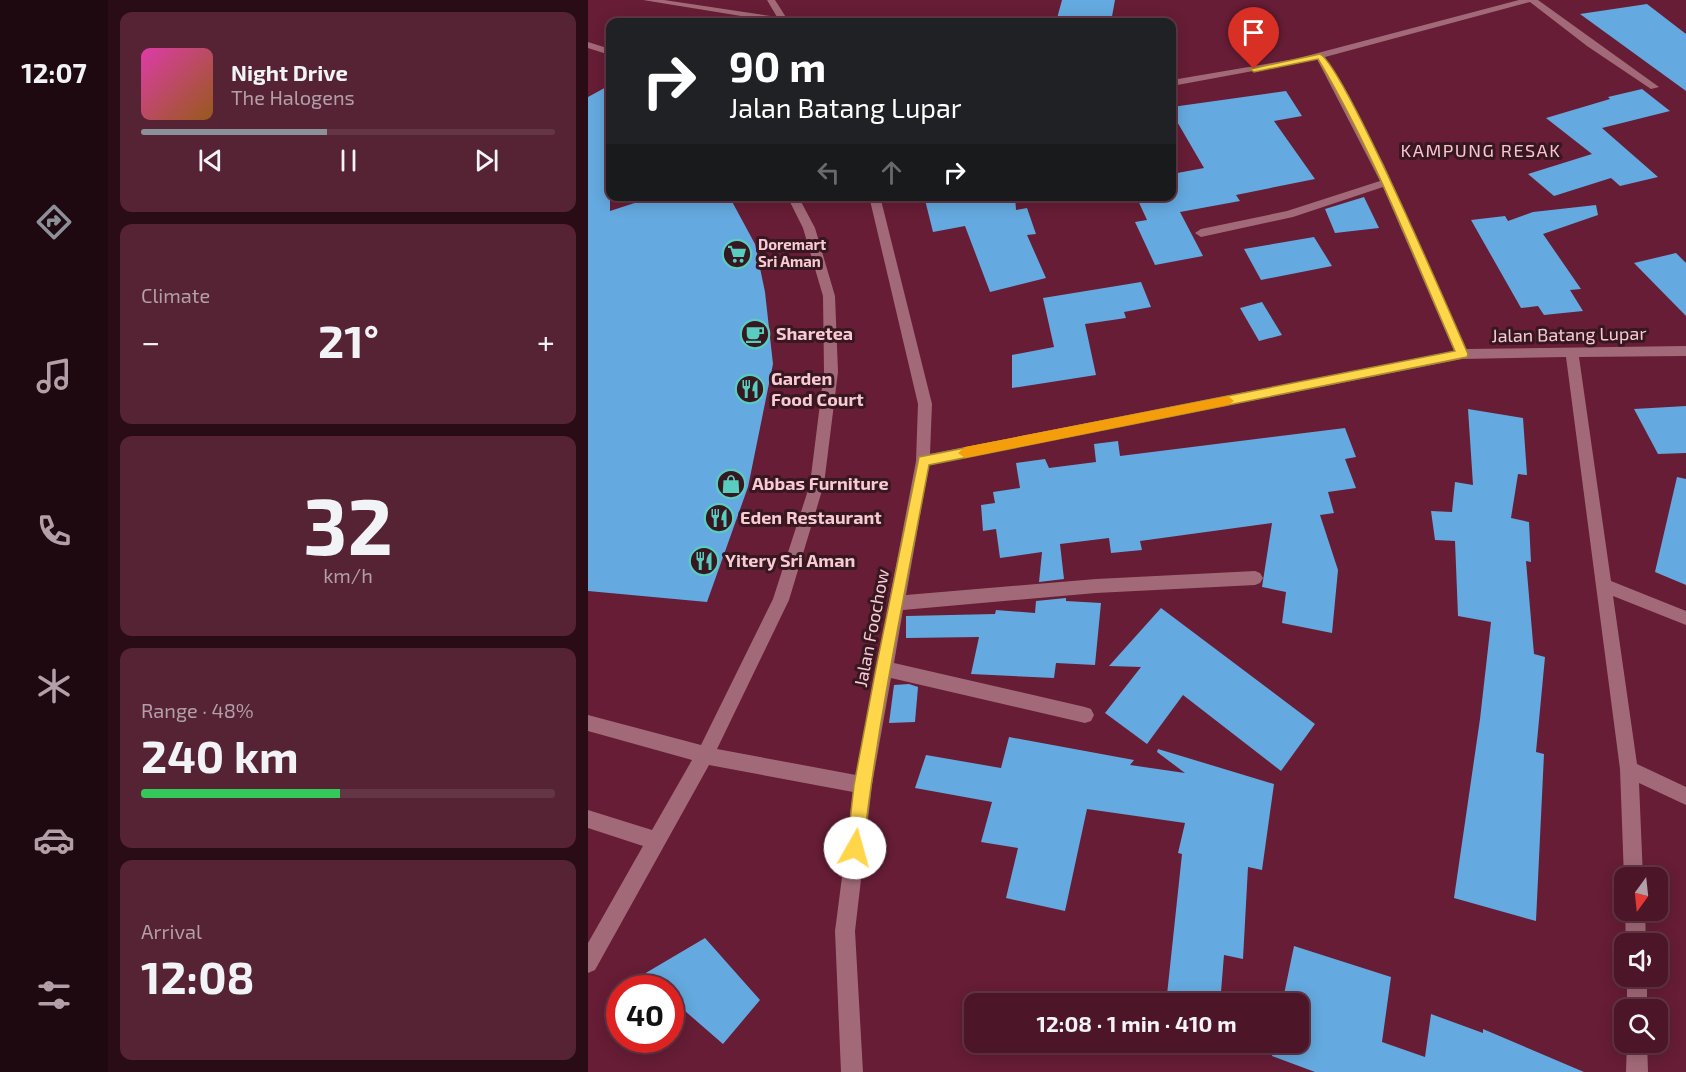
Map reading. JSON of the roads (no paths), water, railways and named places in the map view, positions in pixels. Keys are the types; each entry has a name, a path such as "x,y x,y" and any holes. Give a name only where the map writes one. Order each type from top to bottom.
{"street":[{"path":"647,0 760,18"},
{"path":"771,0 782,18"},
{"path":"1176,82 1320,56 1531,0 1590,44 1654,87"},
{"path":"588,45 606,51"},
{"path":"1320,56 1340,88 1386,183 1462,354"},
{"path":"1200,233 1289,214 1386,183"},
{"path":"588,963 594,940 657,841 705,755 781,600 818,484 831,372 829,296 809,228 795,201"},
{"name":"Jalan Foochow","path":"852,1072 845,931 862,785 923,461 925,404 875,201"},
{"name":"Jalan Batang Lupar","path":"923,461 1462,354 1686,351"},
{"path":"1572,353 1629,769 1633,867"},
{"path":"897,603 1086,587 1255,578"},
{"path":"1605,586 1686,618"},
{"path":"883,668 1085,715"},
{"path":"588,723 705,755 862,785"},
{"path":"1629,769 1686,796"},
{"path":"588,819 657,841"},
{"path":"1637,1053 1637,1072"}],"place":[{"name":"Doremart Sri Aman","path":"737,254"},
{"name":"Sharetea","path":"755,334"},
{"name":"Garden Food Court","path":"750,389"},
{"name":"Abbas Furniture","path":"731,484"},
{"name":"Eden Restaurant","path":"719,518"},
{"name":"Yitery Sri Aman","path":"704,561"}],"district":[{"name":"KAMPUNG RESAK","path":"1481,151"}]}
